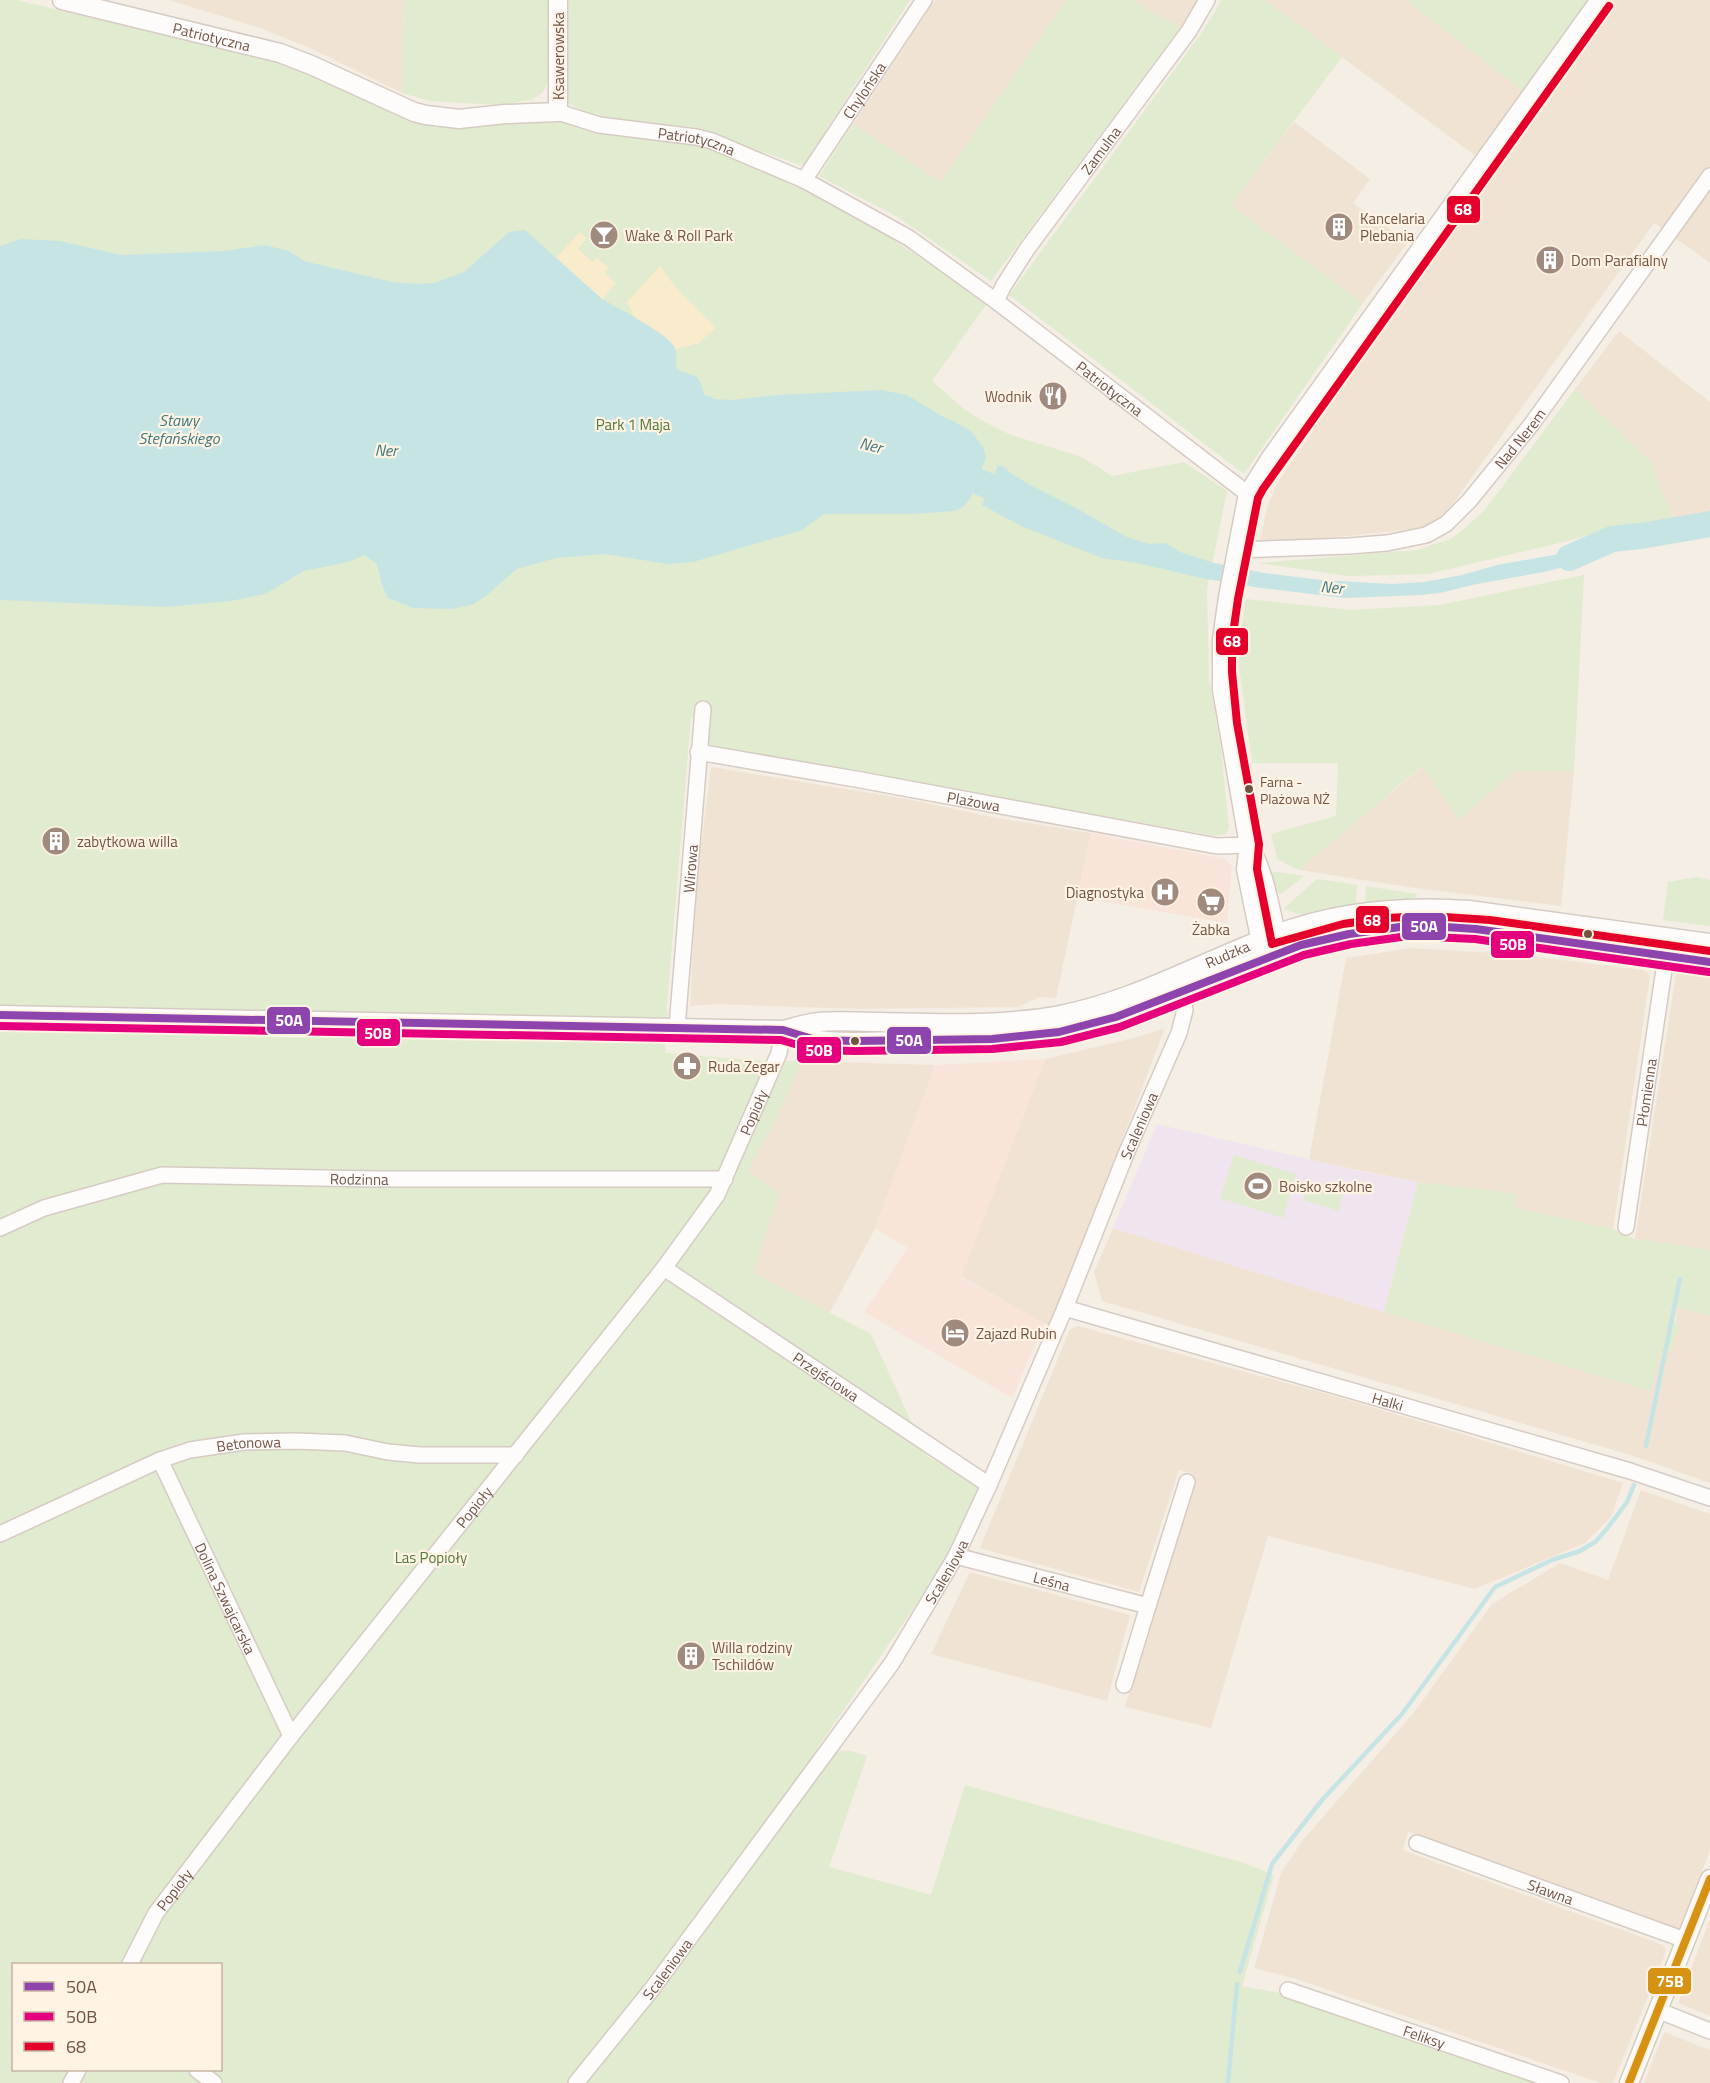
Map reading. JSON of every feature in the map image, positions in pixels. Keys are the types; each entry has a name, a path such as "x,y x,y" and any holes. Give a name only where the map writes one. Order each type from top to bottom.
{"street":[{"name":"Patriotyczna","path":"62,0 280,53 414,112 426,115 459,119 558,112 599,125 712,141 804,180 909,238 996,301 1248,494"},
{"name":"Ksawerowska","path":"558,0 558,112"},
{"name":"Chylońska","path":"804,180 924,0"},
{"name":"Zamulna","path":"996,301 1027,249 1189,31 1207,0"},
{"path":"1270,946 1246,868 1249,845 1222,690 1222,640 1248,494 1270,459 1600,0"},
{"name":"Nad Nerem","path":"1236,555 1387,543 1426,535 1446,524 1469,501 1531,425 1710,176"},
{"name":"Wirowa","path":"677,1028 703,708"},
{"name":"Plażowa","path":"698,752 1217,846 1249,845"},
{"name":"Rudzka","path":"783,1030 816,1040 841,1041 946,1041 1059,1032 1097,1023 1181,992 1318,921 1369,912 1432,908 1504,914 1710,943"},
{"name":"Rudzka","path":"0,1015 783,1030 818,1022 964,1023 1028,1020 1084,1009 1270,946 1370,930 1430,926 1483,930 1710,962"},
{"name":"Płomienna","path":"1626,1227 1666,956"},
{"name":"Scaleniowa","path":"576,2083 658,1981 892,1664 956,1556 1065,1308 1126,1154 1181,1028 1185,1010 1181,992"},
{"name":"Popioły","path":"131,1963 156,1913 291,1736 664,1268 717,1195 779,1053 783,1030"},
{"name":"Rodzinna","path":"0,1228 44,1208 162,1175 375,1179 725,1179"},
{"name":"Przejściowa","path":"664,1268 989,1485"},
{"name":"Halki","path":"1065,1308 1630,1471 1710,1498"},
{"name":"Betonowa","path":"0,1534 160,1460 190,1450 234,1443 296,1440 345,1443 420,1455 516,1455"},
{"name":"Dolina Szwajcarska","path":"160,1460 291,1736"},
{"path":"1124,1685 1187,1482"},
{"name":"Leśna","path":"956,1556 1148,1606"},
{"name":"Sławna","path":"1417,1844 1685,1940"},
{"path":"1629,2083 1710,1879"},
{"name":"Feliksy","path":"1288,1990 1561,2083"},
{"path":"1657,2010 1710,2031"},
{"path":"198,2071 214,2083"}],"shaded area":[{"path":"169,0 404,0 402,93 310,48 260,28"},
{"path":"935,0 1066,0 941,182 853,124"},
{"path":"1132,0 1198,0 1180,28"},
{"path":"1265,0 1710,0 1710,263 1654,223 1455,501 1440,518 1417,529 1306,540 1260,540 1267,508 1277,483 1493,169"},
{"path":"1294,122 1370,179 1353,203 1408,242 1363,303 1231,205"},
{"path":"1619,331 1710,402 1710,512 1674,521 1650,461 1575,389"},
{"path":"1423,766 1459,820 1514,771 1574,771 1561,906 1408,887 1299,870"},
{"path":"711,767 907,799 992,817 1091,833 1056,998 1039,997 1018,1007 856,1009 715,1004 690,1006 696,886"},
{"path":"1091,833 1225,859 1232,866 1227,923 1078,897"},
{"path":"1411,948 1513,954 1643,970 1649,974 1613,1229 1515,1208 1516,1194 1418,1182 1309,1160 1346,958"},
{"path":"1676,973 1710,976 1710,1250 1635,1239"},
{"path":"1165,1028 1051,1325 1044,1324 961,1276 1045,1059 1138,1037"},
{"path":"1045,1059 961,1277 1044,1324 1012,1398 864,1312 908,1248 875,1229 935,1065"},
{"path":"802,1061 935,1065 875,1229 818,1334 686,1263 731,1202 777,1116"},
{"path":"1157,1124 1368,1173 1418,1182 1384,1312 1113,1228"},
{"path":"1113,1228 1650,1391 1661,1352 1670,1352 1677,1307 1710,1316 1710,1483 1634,1456 1102,1301 1094,1272"},
{"path":"1078,1326 1359,1403 1623,1483 1611,1517 1585,1543 1475,1589 1268,1536 1211,1728 1125,1707 1192,1474 1179,1470 1139,1592 980,1548 1070,1329"},
{"path":"1641,1490 1710,1514 1710,1850 1679,1929 1408,1832 1403,1850 1663,1945 1666,1952 1613,2083 1601,2083 1296,1979 1254,1968 1281,1873 1303,1840 1415,1711 1492,1604 1560,1563 1608,1580"},
{"path":"970,1572 1130,1615 1107,1701 931,1654"},
{"path":"1710,1919 1710,2016 1678,2003"},
{"path":"1664,2032 1710,2050 1710,2083 1644,2083"}],"green space":[{"path":"0,0 16,0 299,67 406,117 566,120 623,137 702,142 816,189 988,302 932,381 965,410 1011,435 1082,457 1112,476 1184,462 1227,491 1207,589 1209,677 1221,749 1229,828 1226,834 1216,836 707,745 711,719 691,717 665,1053 763,1061 802,1061 778,1116 748,1171 779,1193 753,1273 871,1334 927,1456 978,1487 942,1567 816,1750 851,1751 867,1756 829,1867 931,1895 965,1785 1244,1863 1274,1875 1242,1986 1280,1993 1536,2083 0,2083"},
{"path":"404,0 549,0 552,76 542,93 531,100 500,105 430,101 402,93"},
{"path":"569,0 910,0 803,166 693,127 601,120 568,103"},
{"path":"1066,0 1132,0 1180,28 991,281 896,216 819,176 853,124 941,182"},
{"path":"1222,0 1265,0 1342,57 1231,205 1363,303 1244,474 1009,295 1200,35"},
{"path":"1412,0 1587,0 1523,91 1409,3"},
{"path":"1575,389 1650,461 1674,521 1608,529 1572,540 1428,574 1349,576 1258,563 1417,550 1453,538 1485,510"},
{"path":"1584,575 1574,771 1514,771 1459,820 1422,766 1299,870 1277,859 1271,834 1336,816 1338,763 1252,763 1237,652 1246,599 1350,610 1440,605"},
{"path":"1270,871 1304,876 1279,894"},
{"path":"1697,877 1710,880 1710,926 1663,920 1668,882"},
{"path":"1317,879 1357,885 1356,902 1353,906 1309,915 1284,908"},
{"path":"1366,886 1417,894 1414,900 1367,904 1365,902"},
{"name":"Boisko szkolne","path":"1234,1155 1296,1174 1283,1218 1220,1198"},
{"path":"1418,1182 1516,1194 1515,1208 1613,1229 1635,1239 1710,1250 1710,1316 1677,1307 1674,1321 1679,1328 1670,1352 1661,1352 1651,1391 1384,1312"},
{"name":"Boisko szkolne","path":"1309,1183 1343,1193 1338,1211 1304,1200"}],"sand":[{"path":"580,232 587,238 578,249 593,262 597,258 609,268 605,273 616,283 602,299 556,258"},
{"path":"660,266 676,288 716,328 699,343 676,349 663,335 635,318 627,302"}],"water":[{"name":"Stawy Stefańskiego","path":"525,230 602,299 668,339 675,350 676,368 697,377 704,394 715,399 733,400 778,395 881,390 907,395 972,432 984,449 986,458 970,499 963,507 954,511 914,514 824,514 802,530 693,562 668,564 605,554 556,558 517,569 474,604 452,609 413,608 388,598 377,564 364,555 348,562 304,571 265,594 231,601 166,607 0,600 0,246 21,239 60,241 121,255 224,251 265,245 289,251 304,261 392,282 417,284 434,283 464,272 509,232"},
{"path":"998,465 1127,537 1149,544 1165,543 1180,552 1211,562 1264,573 1322,580 1392,584 1424,582 1462,575 1497,565 1576,551 1601,543 1601,553 1580,563 1544,572 1440,593 1345,598 1261,588 1102,558 1021,526 982,505"}],"waterway":[{"name":"Ner","path":"945,466 1021,501"},
{"name":"Ner","path":"1569,558 1612,539 1710,524"},
{"path":"1646,1446 1680,1279"},
{"path":"1240,1972 1272,1864 1322,1800 1402,1714 1495,1587 1552,1560 1580,1551 1595,1542 1627,1502 1634,1485"},
{"path":"1228,2083 1237,1984"}],"transit line":[{"name":"68","path":"1609,6 1258,498 1232,641 1232,672 1237,723 1259,844 1257,869 1272,944 1343,924 1386,918 1429,916 1490,920 1710,951"},
{"name":"50A","path":"0,1015 783,1030 816,1040 855,1041 992,1039 1059,1032 1116,1017 1301,945 1349,934 1400,927 1476,929 1710,962"},
{"name":"50B","path":"0,1026 781,1040 815,1050 855,1051 992,1049 1061,1042 1120,1027 1304,955 1351,944 1401,937 1475,939 1709,972"},
{"name":"75B","path":"1629,2083 1710,1879"}],"place":[{"name":"Kancelaria Plebania","path":"1339,227"},
{"name":"Wake & Roll Park","path":"604,235"},
{"name":"Dom Parafialny","path":"1550,260"},
{"name":"Wodnik","path":"1053,396"},
{"name":"Farna - Plażowa NŻ","path":"1249,789"},
{"name":"zabytkowa willa","path":"56,841"},
{"name":"Diagnostyka","path":"1165,892"},
{"name":"Żabka","path":"1211,902"},
{"name":"Ruda Zegar","path":"687,1066"},
{"name":"Boisko szkolne","path":"1258,1186"},
{"name":"Zajazd Rubin","path":"955,1333"},
{"name":"Willa rodziny Tschildów","path":"691,1656"}],"park label":[{"name":"Park 1 Maja","path":"633,424"},
{"name":"Las Popioły","path":"431,1557"}]}
